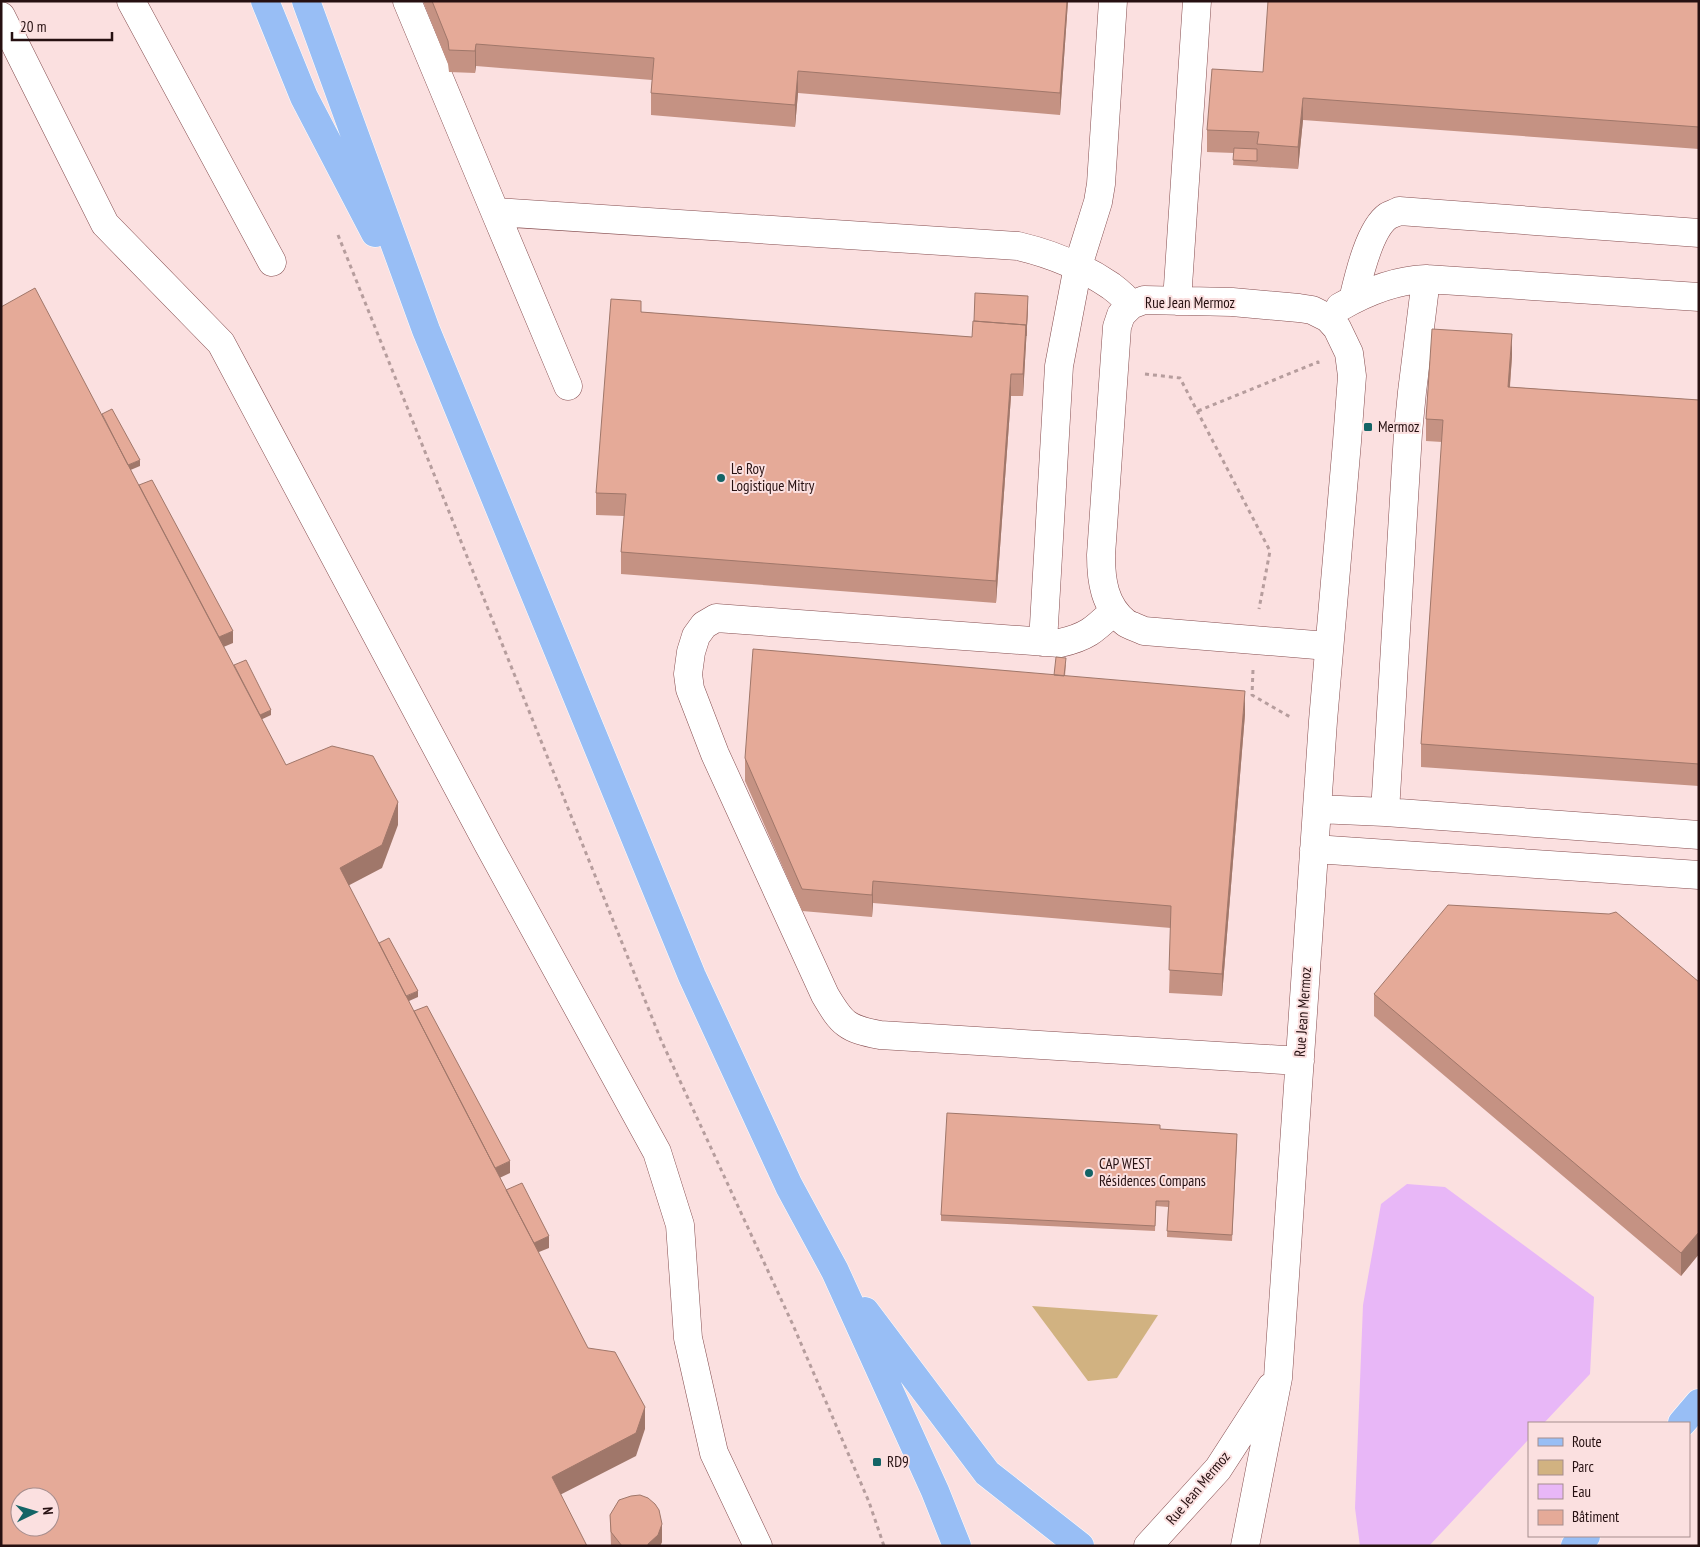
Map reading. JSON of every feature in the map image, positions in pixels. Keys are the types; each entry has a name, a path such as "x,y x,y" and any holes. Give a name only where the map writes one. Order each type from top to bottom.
{"main road":[{"path":"265,1 304,98 426,330"},
{"path":"306,1 426,330 692,976 790,1186 835,1271 935,1491 957,1546"},
{"path":"835,1271 987,1474 1080,1546"},
{"path":"1683,1422 1699,1403"},
{"path":"1575,1546 1585,1537"}],"street":[{"path":"132,1 272,262"},
{"path":"407,1 568,386"},
{"path":"1043,642 1059,366 1078,266 1098,202 1101,184 1113,1"},
{"path":"1177,301 1197,1"},
{"path":"1,16 105,224 221,343 483,835 657,1152 680,1225 688,1338 714,1453 758,1546"},
{"path":"1353,300 1366,252 1377,230 1387,217 1399,211 1699,233"},
{"path":"495,212 1018,246 1053,255 1078,266 1126,297 1131,305"},
{"path":"1385,812 1408,432 1426,279"},
{"path":"1328,318 1338,309 1361,296 1397,283 1426,279 1699,297"},
{"name":"Rue Jean Mermoz","path":"1245,1546 1278,1378 1328,646 1352,376 1349,353 1337,328 1328,318 1312,310 1232,302 1144,300 1131,305 1121,315 1117,327 1101,574 1105,594 1114,611 1127,624 1144,631 1328,646"},
{"path":"1114,611 1092,632 1077,639 1060,643 716,618 704,626 696,636 691,652 688,674 690,689 715,754 825,996 843,1022 856,1030 880,1035 1300,1061"},
{"path":"1317,809 1385,812 1699,835"},
{"path":"1314,849 1699,875"},
{"name":"Rue Jean Mermoz","path":"1148,1546 1218,1469 1278,1378"}],"path":[{"path":"337,231 661,1040 793,1325 870,1502 884,1546"},
{"path":"1198,411 1318,362 1327,389 1350,391"},
{"path":"1113,370 1180,378 1270,551 1254,639 1252,695 1292,717 1291,727"}],"green space":[{"path":"1032,1306 1158,1315 1117,1378 1088,1381"}],"water":[{"path":"1407,1184 1445,1187 1594,1297 1590,1374 1545,1422 1528,1422 1528,1440 1429,1546 1360,1546 1355,1508 1363,1305 1381,1204"}],"building":[{"path":"432,1 1067,1 1060,93 798,71 795,105 651,93 654,58 476,44 475,51 449,50 448,41"},
{"path":"1268,1 1699,1 1699,127 1303,98 1298,147 1257,144 1259,132 1207,130 1212,69 1263,72"},
{"path":"1234,148 1257,149 1257,161 1233,160"},
{"path":"35,288 286,765 332,746 373,756 398,802 382,845 340,868 588,1348 615,1352 645,1407 636,1433 552,1477 587,1546 1,1546 1,307"},
{"path":"975,293 1028,296 1026,336 1026,325 974,321"},
{"path":"611,299 641,301 641,312 972,337 973,321 1026,325 1023,374 1011,374 996,581 621,552 626,494 596,493"},
{"path":"1432,329 1512,334 1508,387 1699,400 1699,764 1421,744 1443,420 1426,419"},
{"path":"112,409 140,460 128,465 102,414"},
{"path":"152,480 233,631 219,637 139,485"},
{"path":"753,649 1245,691 1222,974 1169,970 1171,906 873,881 872,895 802,889 745,758"},
{"path":"1056,657 1066,658 1064,676 1054,675"},
{"path":"246,660 271,710 260,715 234,665"},
{"path":"1448,905 1609,914 1616,912 1699,982 1699,1232 1681,1253 1374,994"},
{"path":"389,938 418,991 406,996 379,943"},
{"path":"427,1006 510,1161 495,1168 414,1011"},
{"name":"CAP WEST Résidences Compans","path":"947,1113 1160,1125 1160,1129 1237,1134 1232,1235 1167,1231 1169,1201 1156,1201 1155,1226 941,1215"},
{"path":"522,1183 549,1236 534,1243 506,1190"},
{"path":"640,1495 648,1498 655,1504 659,1510 662,1524 658,1535 648,1546 622,1546 611,1532 610,1515 619,1500"}],"place":[{"name":"Mermoz","path":"1368,427"},
{"name":"Le Roy Logistique Mitry","path":"721,478"},
{"name":"CAP WEST Résidences Compans","path":"1089,1173"},
{"name":"RD9","path":"877,1462"}]}
